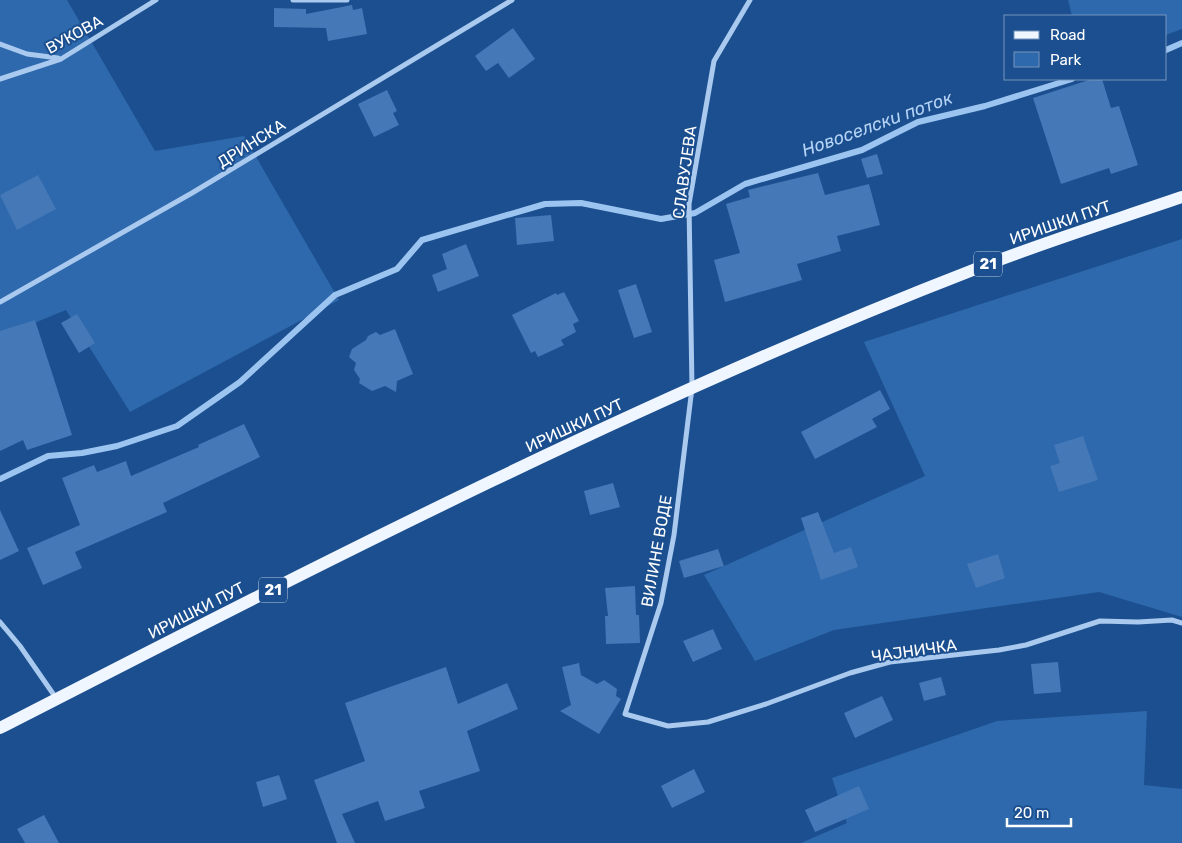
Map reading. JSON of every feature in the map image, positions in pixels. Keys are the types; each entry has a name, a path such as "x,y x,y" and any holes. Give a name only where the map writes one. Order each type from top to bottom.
{"main road":[{"name":"ИРИШКИ ПУТ","path":"0,728 228,611 510,473 692,388 974,269 1182,197"}],"street":[{"name":"ВУКОВА","path":"0,79 61,59 156,0"},
{"path":"293,0 347,0"},
{"name":"ДРИНСКА","path":"0,302 192,193 512,0"},
{"name":"СЛАВУЈЕВА","path":"692,388 688,239 689,204 714,61 750,0"},
{"path":"0,44 28,54 61,59"},
{"name":"ВИЛИНЕ ВОДЕ","path":"625,714 661,603 674,535 692,388"},
{"name":"ЧАЈНИЧКА","path":"625,714 668,726 708,722 766,704 850,673 890,662 999,650 1026,645 1100,621 1138,622 1172,620 1182,623"},
{"path":"0,622 20,646 56,699"}],"green space":[{"path":"0,0 67,0 155,151 244,136 339,300 130,412 66,310 0,337"},
{"path":"1068,0 1182,0 1182,29 1167,35 1167,15 1072,15"},
{"path":"1182,239 1182,617 1099,592 834,630 755,661 704,575 925,476 864,342"},
{"path":"1147,711 1144,785 1182,789 1182,843 801,843 847,823 832,778 997,721"}],"building":[{"path":"352,5 353,10 362,8 367,34 328,41 326,28 274,27 274,8 306,9 306,14"},
{"path":"513,28 535,59 509,78 498,63 486,71 475,56"},
{"path":"1089,80 1102,80 1111,108 1119,106 1138,165 1111,174 1109,168 1061,184 1033,98"},
{"path":"387,90 397,111 393,113 399,125 374,137 358,104"},
{"path":"877,154 883,174 867,178 861,159"},
{"path":"818,173 825,195 869,184 880,225 837,236 841,251 797,264 802,280 725,302 714,260 740,253 726,204 750,197 748,190"},
{"path":"38,175 56,209 17,230 0,195"},
{"path":"551,215 554,241 517,245 515,218"},
{"path":"466,244 479,276 438,292 432,275 447,269 442,254"},
{"path":"636,284 652,332 634,338 618,290"},
{"path":"564,292 579,321 573,324 576,332 561,340 564,345 538,357 535,351 531,353 512,315 556,293 557,295"},
{"path":"77,314 95,343 79,353 61,323"},
{"path":"35,320 72,435 27,450 23,440 0,451 0,331"},
{"path":"395,329 413,374 397,381 396,392 385,386 372,391 359,383 360,379 354,370 356,363 349,357 352,349 366,340 368,336 376,332 380,335"},
{"path":"880,390 890,409 872,419 877,427 815,459 801,432"},
{"path":"244,424 260,457 163,503 167,512 75,552 82,568 43,585 27,548 80,525 62,478 94,465 97,472 126,461 131,476 199,447 198,445"},
{"path":"1083,436 1098,480 1059,492 1050,466 1060,463 1054,445"},
{"path":"613,483 620,507 590,515 584,491"},
{"path":"0,510 19,551 0,560"},
{"path":"818,512 834,553 851,547 858,567 821,580 801,518"},
{"path":"718,549 724,566 684,578 679,561"},
{"path":"998,554 1005,578 976,588 967,564"},
{"path":"635,586 636,615 639,615 640,643 606,644 605,616 608,616 605,588"},
{"path":"713,629 722,649 693,662 683,641"},
{"path":"1058,662 1061,692 1034,694 1031,664"},
{"path":"579,663 581,675 597,684 604,680 617,689 616,696 621,699 599,734 560,711 571,705 562,667"},
{"path":"446,667 458,704 507,683 518,709 467,731 480,771 419,791 425,808 385,821 378,801 342,814 355,843 337,843 314,780 365,761 345,703"},
{"path":"941,677 946,695 924,701 919,683"},
{"path":"882,696 893,720 855,738 844,713"},
{"path":"694,769 705,792 672,808 661,786"},
{"path":"279,775 287,799 263,807 256,782"},
{"path":"859,786 869,809 815,832 805,810"},
{"path":"44,815 59,843 25,843 17,829"}],"waterway":[{"name":"Новоселски поток","path":"1167,50 1182,43"},
{"name":"Новоселски поток","path":"0,479 48,456 82,453 117,446 177,426 240,382 335,295 397,269 422,240 545,204 581,203 661,219 695,213 745,184 862,150 918,122 985,106 1069,80"}]}
